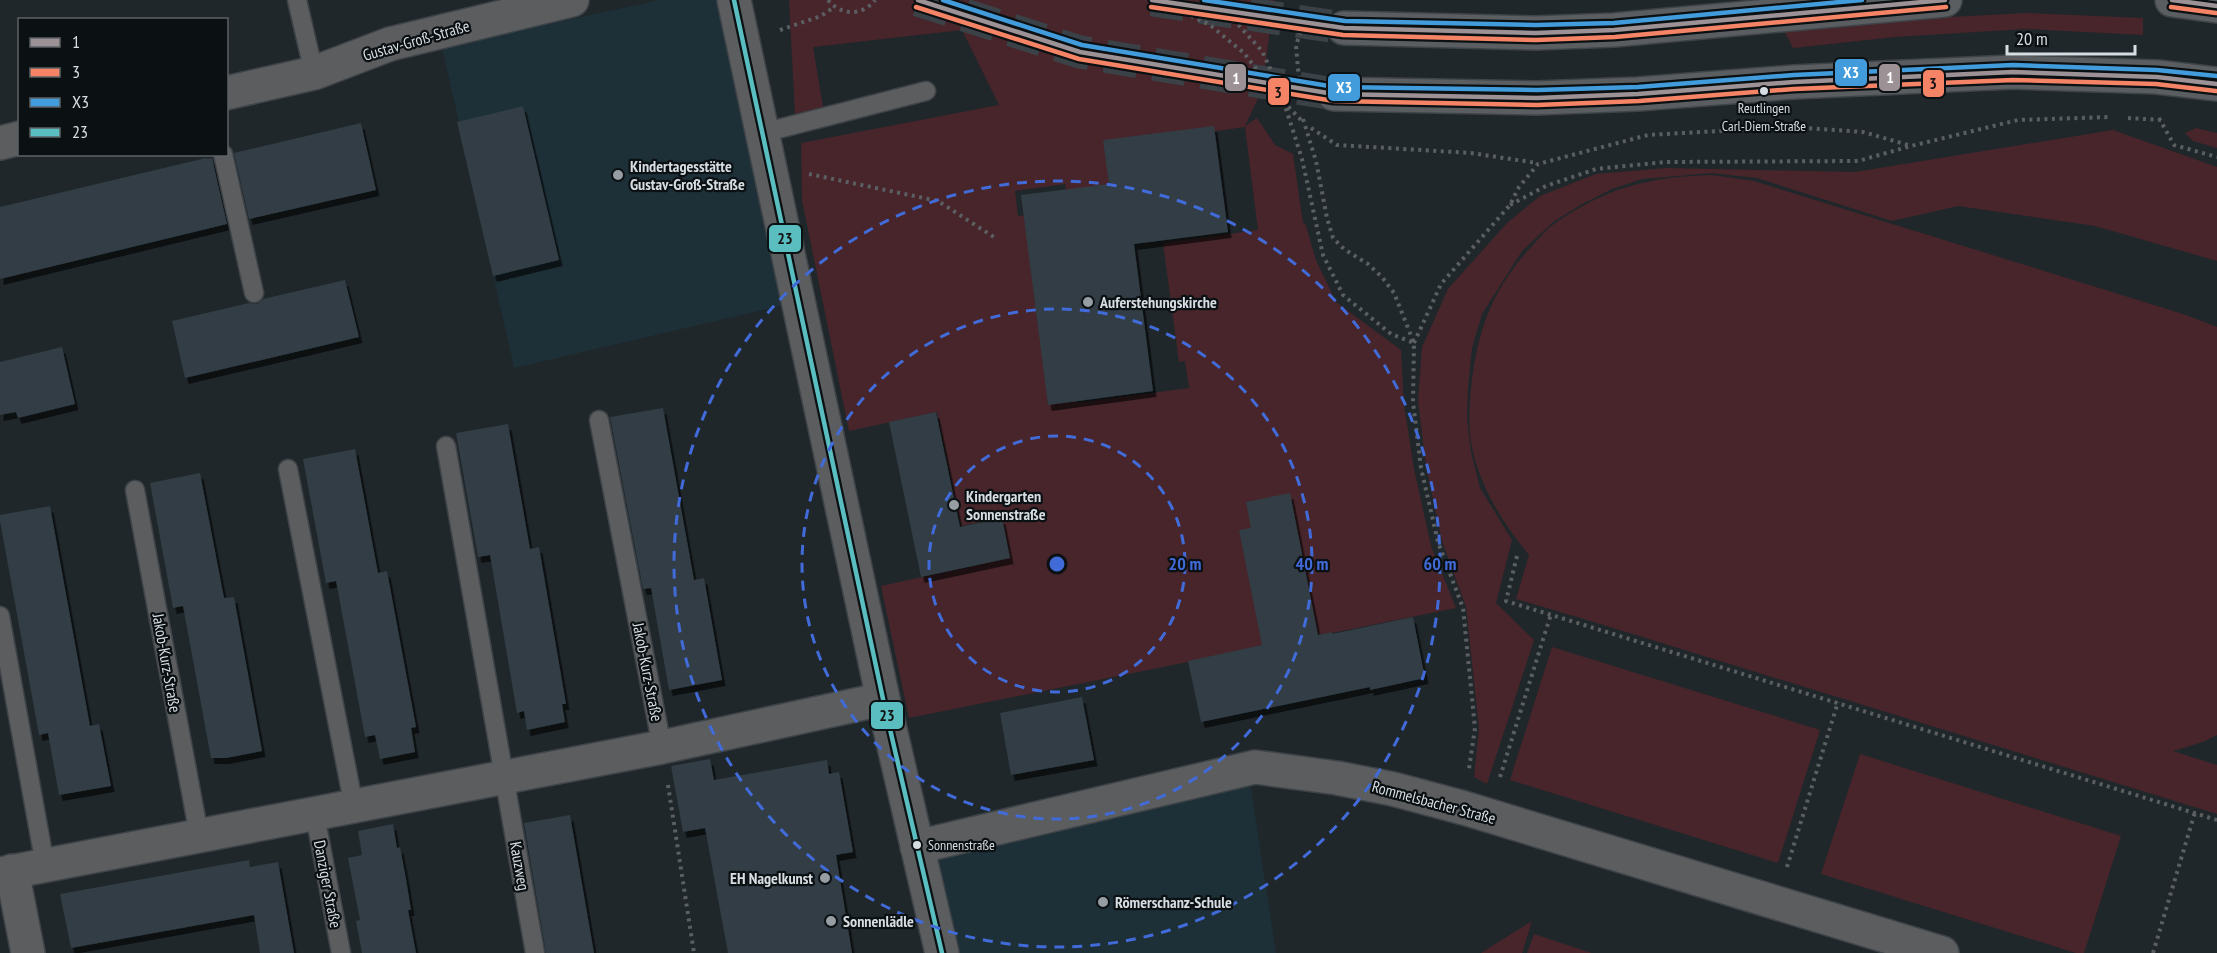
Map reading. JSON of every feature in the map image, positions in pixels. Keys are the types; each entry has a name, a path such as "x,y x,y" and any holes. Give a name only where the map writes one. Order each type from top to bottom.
{"main road":[{"path":"1344,28 1536,33 1614,30 1945,0"},
{"path":"2172,0 2217,6"},
{"path":"1334,94 1537,98 1638,94 1794,81 2013,72 2157,77 2217,84"}],"street":[{"name":"Gustav-Groß-Straße","path":"228,93 314,73 390,44 572,0"},
{"path":"734,0 883,699 942,953"},
{"path":"0,143 18,138"},
{"path":"28,953 6,872 662,747 883,699"},
{"name":"Rommelsbacher Straße","path":"917,847 1255,767 1359,782 1464,808 1942,953"}],"lane":[{"path":"297,0 314,73"},
{"path":"762,133 926,91"},
{"path":"223,156 254,293"},
{"name":"Jakob-Kurz-Straße","path":"599,420 662,747"},
{"path":"446,446 504,778"},
{"path":"288,470 354,807"},
{"name":"Jakob-Kurz-Straße","path":"135,490 199,835"},
{"path":"0,616 45,865"},
{"name":"Kauzweg","path":"504,778 535,953"},
{"name":"Danziger Straße","path":"315,814 341,953"}],"path":[{"path":"828,0 834,7 848,13 861,11 875,0"},
{"path":"1157,0 1210,25 1244,53 1304,123 1337,145 1471,153 1538,164 1648,135 1791,128 1863,132 1911,146"},
{"path":"1201,0 1234,20 1262,51 1302,159 1323,255 1343,295 1391,334 1414,343"},
{"path":"773,31 821,16 834,7"},
{"path":"1300,89 1296,46 1304,17 1309,9"},
{"path":"1302,112 1316,161 1327,218 1334,238 1344,249 1382,276 1394,293 1414,343 1413,402 1421,468 1438,542 1463,608 1475,728 1464,808"},
{"path":"1510,205 1546,186 1596,169 1666,162 1858,161 2018,120 2110,117 2159,119 2174,145 2217,157"},
{"path":"1414,343 1441,284 1510,205 1519,187 1538,164"},
{"path":"770,170 814,175 938,201 997,239"},
{"path":"1517,556 1506,601 2217,820"},
{"path":"1500,777 1551,614"},
{"path":"1786,867 1838,702"},
{"path":"662,747 694,953"},
{"path":"2153,953 2194,812"}],"shaded area":[{"name":"Kindertagesstätte Gustav-Groß-Straße","path":"660,0 731,0 793,303 514,368 442,47"},
{"path":"789,0 1274,0 1262,90 1245,126 1257,118 1275,145 1293,154 1303,223 1305,223 1316,260 1336,302 1401,350 1404,405 1414,469 1431,546 1456,608 909,718 881,586 1010,558 1002,518 961,526 937,412 849,431 802,200 801,143 999,105 962,30 813,47 823,107 795,114","holes":["1245,127 1258,230 1163,243 1179,362 1185,361 1189,388 1077,403 1052,212 1018,216 1015,191 1065,184 1067,196 1141,185 1136,142"]},
{"path":"2027,13 2143,18 2143,35 2025,29 1895,37 1793,48 1785,32 1892,20"},
{"path":"2196,128 2217,133 2217,148 2193,141 2185,133"},
{"path":"2113,130 2217,167 2217,261 2095,226 1958,206 1892,221 1757,178 1712,173 1642,179 1612,189 1553,222 1522,251 1482,314 1472,348 1467,418 1471,452 1480,488 1512,540 1496,603 1534,640 1487,784 1474,777 1479,728 1466,607 1442,541 1426,466 1418,401 1422,347 1448,289 1507,223 1540,196 1596,174 1667,168 1855,172"},
{"path":"1712,175 1754,181 2186,315 2217,327 2217,735 2173,751 2217,765 2217,814 1516,599 1529,555 1511,532 1488,493 1477,466 1470,436 1470,405 1477,348 1489,312 1506,278 1518,262 1548,229 1573,211 1629,186 1668,178"},
{"path":"1552,647 1820,730 1778,863 1510,780"},
{"path":"1860,754 2121,836 2084,953 2076,953 1821,874"},
{"name":"Römerschanz-Schule","path":"1249,776 1276,953 950,953 927,851"},
{"path":"1532,921 1522,953 1481,953"},
{"path":"1534,934 1592,953 1527,953"}],"building":[{"path":"523,106 559,260 493,276 457,122"},
{"path":"361,123 376,190 249,219 234,153"},
{"name":"Auferstehungskirche","path":"1214,126 1228,232 1134,244 1153,391 1048,405 1021,195 1109,184 1103,140"},
{"path":"212,158 227,224 0,279 0,207"},
{"path":"345,280 359,337 185,378 172,321 249,303 257,304 263,299"},
{"path":"62,347 75,404 18,418 16,412 0,415 0,362"},
{"path":"663,408 694,580 704,578 722,680 669,690 651,588 643,589 610,417"},
{"path":"936,412 960,527 1002,518 1010,558 921,577 889,422"},
{"path":"508,424 530,549 539,547 566,704 562,704 565,722 527,730 524,711 517,713 490,555 478,557 456,433"},
{"path":"355,449 378,573 387,571 416,727 411,728 415,752 380,759 375,735 365,737 336,581 326,583 303,459"},
{"path":"200,473 224,598 234,597 262,751 226,758 211,758 183,606 173,608 150,483"},
{"path":"1290,493 1318,635 1413,617 1425,678 1201,722 1188,661 1262,645 1239,530 1251,528 1246,502"},
{"path":"50,506 90,726 99,724 111,786 59,795 48,733 39,735 0,521 0,515"},
{"path":"1082,697 1094,760 1011,775 1000,713"},
{"path":"710,759 714,780 827,760 829,774 839,772 853,852 836,855 852,953 728,953 705,828 683,832 671,766"},
{"path":"570,815 594,953 546,953 524,823"},
{"path":"393,824 406,879 411,910 408,910 416,953 362,953 356,921 360,920 348,858 362,855 358,831"},
{"path":"249,860 250,867 278,862 294,953 260,953 254,915 71,948 60,894"}],"tunnel":[{"path":"918,0 1080,52 1334,94"},
{"path":"1152,0 1344,28"}],"transit line":[{"name":"23","path":"734,0 883,699 942,953"},
{"name":"1","path":"918,0 1080,52 1334,94 1537,98 1638,94 1794,82 2013,72 2157,77 2217,84"},
{"name":"X3","path":"943,0 1082,45 1335,87 1537,90 1638,87 1794,75 2013,65 2157,70 2217,76"},
{"name":"1","path":"1152,0 1344,28 1536,33 1614,30 1945,0"},
{"name":"X3","path":"1204,0 1345,21 1536,25 1614,23 1862,0"},
{"name":"1","path":"2172,0 2217,6"},
{"name":"3","path":"916,7 1079,59 1334,101 1537,105 1639,101 1794,89 2013,80 2156,84 2216,91"},
{"name":"3","path":"1151,7 1343,35 1536,40 1615,37 1946,7"},
{"name":"3","path":"2171,7 2216,13"}],"place":[{"name":"Reutlingen Carl-Diem-Straße","path":"1764,91"},
{"name":"Kindertagesstätte Gustav-Groß-Straße","path":"618,175"},
{"name":"Auferstehungskirche","path":"1088,302"},
{"name":"Kindergarten Sonnenstraße","path":"954,505"},
{"name":"Sonnenstraße","path":"917,845"},
{"name":"EH Nagelkunst","path":"825,878"},
{"name":"Römerschanz-Schule","path":"1103,902"},
{"name":"Sonnenlädle","path":"831,921"}]}
